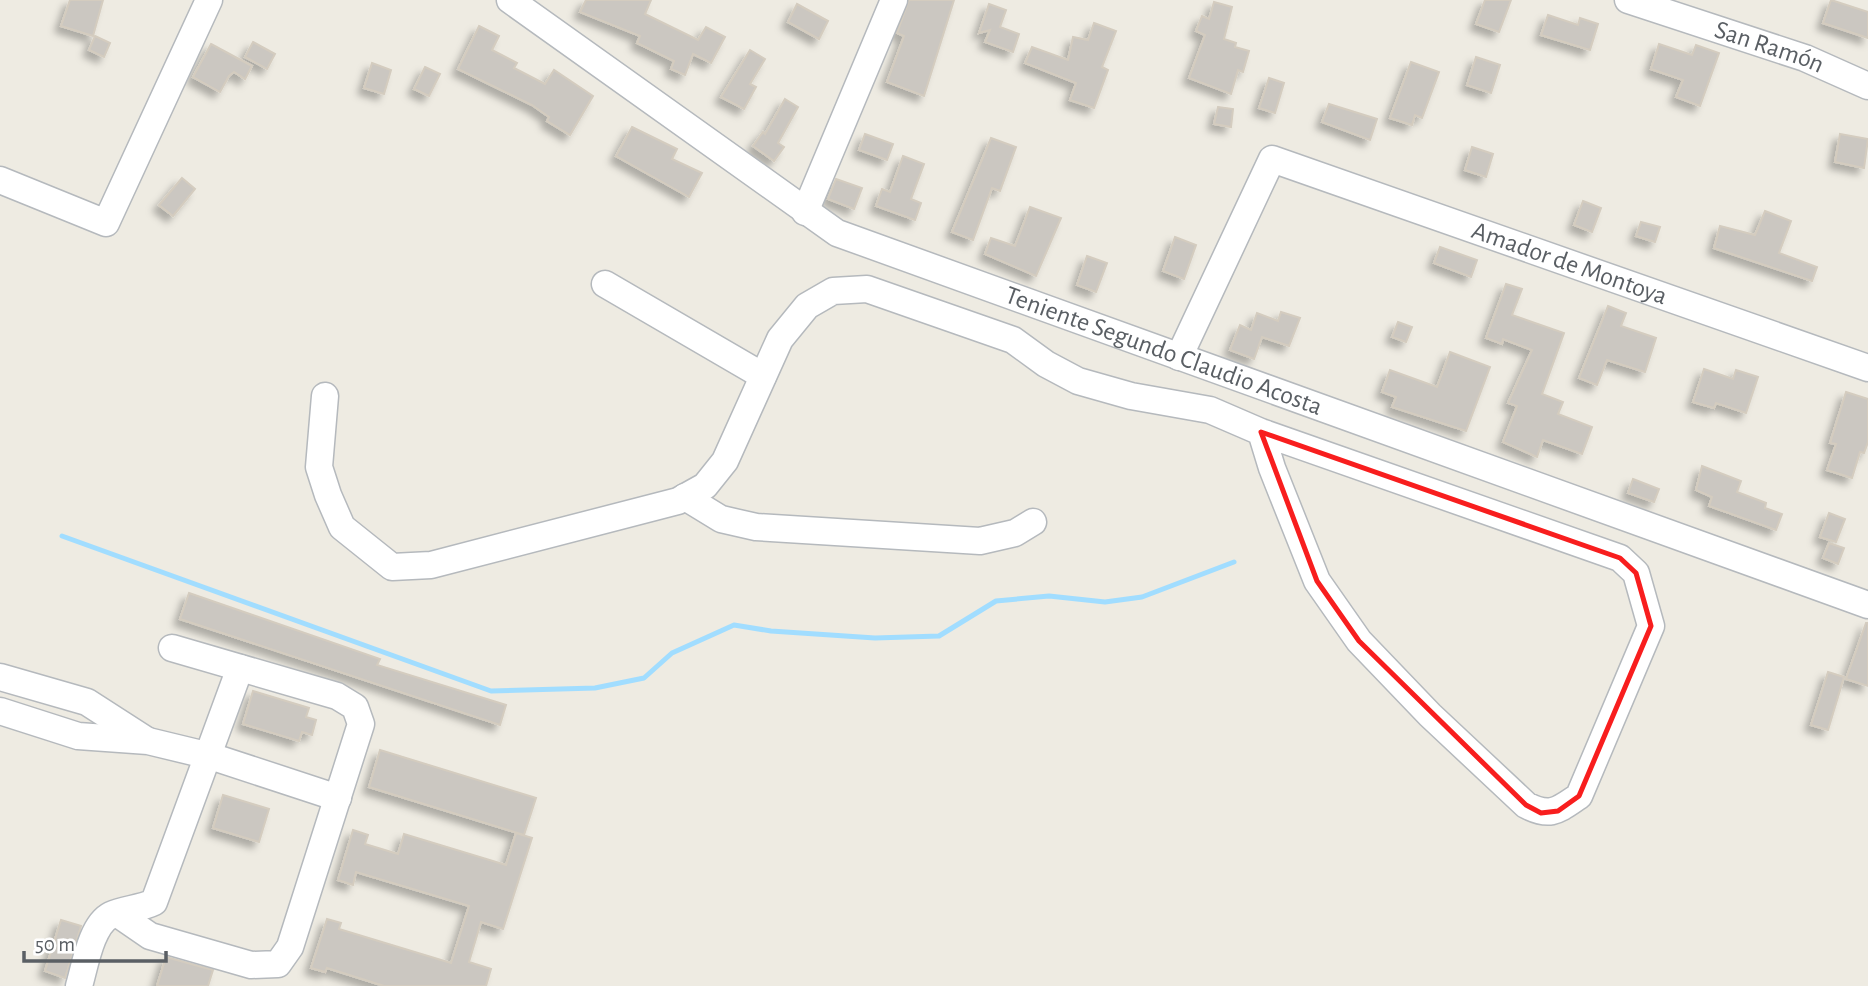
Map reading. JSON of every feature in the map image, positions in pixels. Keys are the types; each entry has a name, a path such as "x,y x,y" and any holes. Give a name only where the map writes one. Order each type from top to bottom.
{"street":[{"path":"0,180 106,223 209,0"},
{"name":"Teniente Segundo Claudio Acosta","path":"510,0 805,212 848,237 1868,605"},
{"path":"805,212 894,0"},
{"name":"San Ramón","path":"1631,0 1805,58 1868,86"},
{"name":"Amador de Montoya","path":"1179,357 1272,159 1868,368"},
{"path":"605,284 763,376"},
{"path":"324,397 319,467 342,527 392,567 431,565 685,497 705,486 725,461 780,339 807,306 833,291 867,289 1013,340 1046,364 1078,381 1131,396 1210,411 1261,432 1620,558 1636,573 1651,626 1579,796 1558,811 1541,813 1526,805 1430,715 1359,641 1317,581 1272,468 1261,432"},
{"path":"1210,411 1223,373"},
{"path":"685,497 720,519 756,527 980,541 1015,533 1032,522"},
{"path":"118,914 150,936 251,965 278,964 290,947 361,724 355,708 337,696 172,648"},
{"path":"79,986 98,927 111,915 138,910 154,902 210,756 240,668"},
{"path":"0,677 87,702 148,741"},
{"path":"0,711 78,736 148,741 210,756 338,798"}],"highlighted area":[{"path":"1261,432 1620,558 1636,573 1651,626 1579,796 1558,811 1541,813 1526,805 1359,641 1317,581"}],"building":[{"path":"70,0 103,0 93,36 61,26"},
{"path":"586,0 651,0 645,14 698,40 706,27 725,37 711,63 693,54 685,75 671,69 674,61 637,43 640,36 580,12"},
{"path":"909,0 954,0 924,96 887,82 904,36 897,33"},
{"path":"1485,0 1511,0 1499,32 1476,24"},
{"path":"1831,0 1868,12 1868,38 1823,23"},
{"path":"1214,2 1232,7 1224,39 1236,43 1235,47 1249,51 1243,72 1238,70 1231,94 1189,78 1205,35 1196,31 1202,16 1209,19"},
{"path":"797,4 828,21 819,39 788,22"},
{"path":"989,4 1006,10 1000,27 1019,34 1013,52 985,42 990,30 979,33"},
{"path":"1548,15 1578,25 1580,18 1598,24 1590,50 1541,35"},
{"path":"1094,23 1116,31 1102,67 1108,70 1094,108 1070,100 1076,83 1025,63 1032,47 1068,60 1073,37 1088,40"},
{"path":"479,26 499,36 492,50 517,63 514,68 545,84 554,70 593,96 570,135 547,121 549,117 532,105 458,69"},
{"path":"95,36 110,43 104,57 89,50"},
{"path":"253,42 275,54 267,69 245,57"},
{"path":"211,44 252,66 245,79 234,72 229,76 220,92 193,77"},
{"path":"1659,44 1692,55 1696,45 1719,53 1700,106 1676,97 1683,80 1651,69"},
{"path":"750,50 765,59 750,84 756,87 744,109 721,97"},
{"path":"1476,57 1500,65 1491,93 1467,85"},
{"path":"1411,62 1439,72 1422,118 1415,115 1412,125 1390,118"},
{"path":"372,63 391,70 384,94 364,88"},
{"path":"425,67 440,74 429,96 414,89"},
{"path":"1269,78 1284,83 1275,113 1259,108"},
{"path":"785,99 798,107 778,143 784,147 774,161 753,146 763,132 765,134"},
{"path":"1329,104 1377,119 1370,140 1322,122"},
{"path":"1218,107 1233,109 1231,127 1214,124"},
{"path":"632,127 677,149 672,159 702,173 689,197 616,156"},
{"path":"865,134 893,144 887,160 859,150"},
{"path":"1840,134 1868,139 1864,168 1835,162"},
{"path":"991,138 1016,147 1000,191 992,188 973,240 952,232"},
{"path":"1472,147 1493,154 1486,177 1465,170"},
{"path":"903,156 924,164 911,199 921,203 915,220 876,206 882,189 890,192"},
{"path":"182,178 195,189 173,216 159,205"},
{"path":"836,179 862,188 854,209 828,199"},
{"path":"1583,201 1601,208 1592,232 1574,225"},
{"path":"1030,207 1061,218 1036,276 985,254 991,238 1015,246"},
{"path":"1765,211 1791,221 1779,253 1817,267 1812,281 1714,248 1720,226 1755,235"},
{"path":"1641,222 1660,227 1655,242 1636,236"},
{"path":"1175,237 1196,245 1184,279 1163,271"},
{"path":"1440,247 1477,260 1471,277 1434,263"},
{"path":"1087,256 1107,263 1096,292 1077,285"},
{"path":"1506,284 1522,289 1512,315 1564,333 1542,394 1563,402 1558,414 1592,427 1582,454 1543,440 1537,457 1503,442 1517,406 1508,403 1532,350 1503,339 1502,344 1486,338"},
{"path":"1608,306 1626,313 1621,326 1656,338 1645,372 1607,360 1597,385 1579,378"},
{"path":"1281,312 1300,318 1289,346 1262,337 1254,359 1230,350 1240,325 1251,330 1257,313 1278,321"},
{"path":"1398,322 1412,327 1406,342 1392,337"},
{"path":"1450,352 1490,367 1466,431 1392,407 1396,397 1382,392 1390,370 1437,387"},
{"path":"1704,369 1733,379 1736,370 1758,377 1746,413 1716,403 1714,408 1693,402"},
{"path":"1846,392 1868,399 1868,442 1864,453 1860,452 1852,478 1827,470 1836,444 1830,443"},
{"path":"1702,466 1741,481 1737,492 1766,503 1765,508 1782,514 1776,530 1709,506 1712,497 1696,490"},
{"path":"1633,479 1659,489 1654,502 1628,493"},
{"path":"1829,513 1845,519 1836,542 1820,537"},
{"path":"1829,543 1844,548 1838,564 1823,558"},
{"path":"189,593 380,659 377,665 506,705 500,725 180,619"},
{"path":"1868,623 1868,686 1846,679"},
{"path":"1828,672 1844,677 1828,730 1811,725"},
{"path":"253,691 309,708 306,717 316,720 312,735 302,732 299,741 243,724"},
{"path":"380,750 536,798 524,835 369,787"},
{"path":"223,795 269,809 259,842 213,828"},
{"path":"353,830 368,835 365,844 398,854 404,834 506,865 516,833 532,838 503,929 481,922 469,962 491,969 486,986 384,986 327,968 325,972 311,968 327,919 341,923 339,929 451,963 469,906 356,872 353,885 338,880"},
{"path":"61,920 81,926 65,978 45,971"},
{"path":"166,957 213,970 208,986 157,986"}],"waterway":[{"path":"62,536 491,691 595,688 644,678 672,653 734,625 771,631 875,638 939,636 996,601 1049,596 1105,602 1142,597 1234,562"}]}
